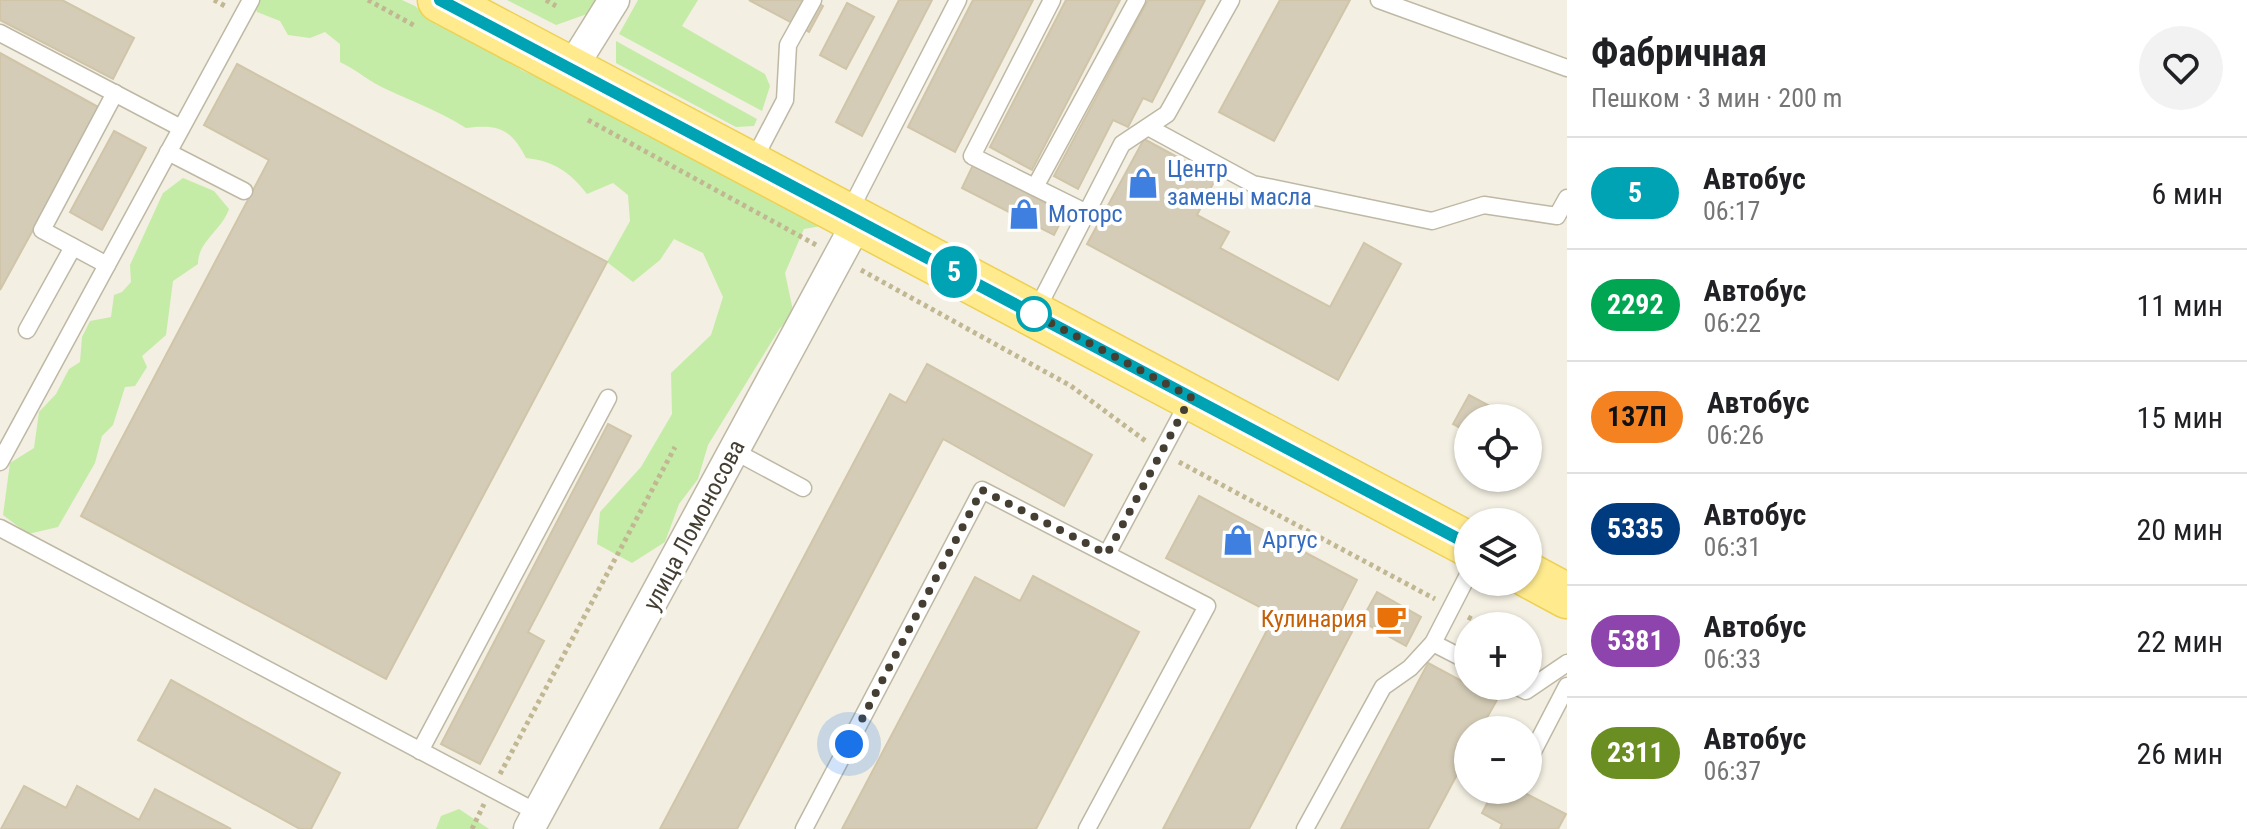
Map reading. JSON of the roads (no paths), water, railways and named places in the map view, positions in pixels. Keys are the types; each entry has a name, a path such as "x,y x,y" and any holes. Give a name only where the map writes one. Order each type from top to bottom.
{"main road":[{"path":"431,15 571,69 752,165 848,231 1034,314 1454,537"},
{"path":"1542,583 1567,596"}],"street":[{"path":"571,69 614,0"},
{"name":"улица Ломоносова","path":"534,821 734,451 848,231"}],"lane":[{"path":"0,462 251,0"},
{"path":"752,165 785,100 788,45 813,0"},
{"path":"848,231 958,0"},
{"path":"1052,0 972,156 1087,213"},
{"path":"1035,187 1137,0"},
{"path":"1034,314 1122,144 1167,114 1231,0"},
{"path":"1379,0 1567,68"},
{"path":"0,33 181,128"},
{"path":"107,265 42,230 115,93"},
{"path":"1148,127 1253,184 1432,221 1484,205 1557,216 1567,198"},
{"path":"168,152 244,191"},
{"path":"27,330 73,247"},
{"path":"1107,554 1191,397"},
{"path":"420,751 608,398"},
{"path":"734,451 803,488"},
{"path":"804,829 982,490 1207,606 1087,829"},
{"path":"0,528 492,789 534,821"},
{"path":"1305,829 1383,687 1410,668 1433,643 1457,596"},
{"path":"1433,643 1454,654"},
{"path":"1542,680 1567,663"},
{"path":"1542,734 1567,686"}],"place":[{"name":"Центр замены масла","path":"1143,183"},
{"name":"Моторс","path":"1024,214"},
{"name":"Аргус","path":"1238,540"},
{"name":"Кулинария","path":"1391,619"}]}
